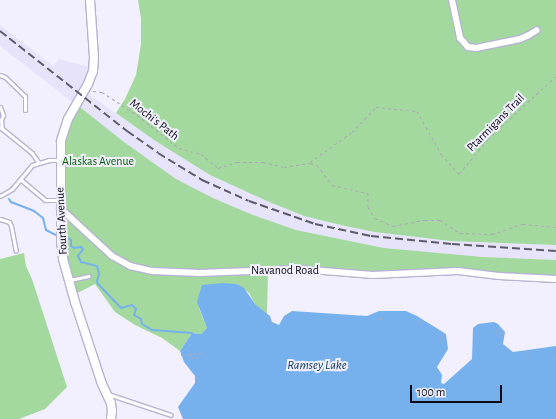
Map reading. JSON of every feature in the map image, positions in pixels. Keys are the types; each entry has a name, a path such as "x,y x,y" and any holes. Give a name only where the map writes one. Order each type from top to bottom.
{"street":[{"name":"Fourth Avenue","path":"90,0 94,57 93,71 63,131 60,160 61,245 68,280 112,408 112,419"},
{"path":"452,0 460,38 468,47 476,48 520,39 529,36 537,30"},
{"name":"Navanod Road","path":"60,204 112,256 130,266 152,271 200,273 299,269 373,275 458,270 499,276 556,279"}],"lane":[{"path":"0,75 5,77 25,96 25,110"},
{"path":"0,107 3,115 1,120 1,128 32,153 38,162"},
{"path":"0,196 12,189 32,165 38,162 60,160"},
{"path":"20,179 45,200 60,204"},
{"path":"0,219 9,222 11,226 16,251"},
{"path":"68,280 89,276"},
{"path":"106,393 171,414"}],"path":[{"name":"Ptarmigans Trail","path":"310,163 352,132 376,107 417,111 441,154 459,174 488,139 556,76"},
{"name":"Mochi's Path","path":"84,91 102,92 137,115 179,148 202,154 218,168 236,162 263,162 284,167 310,163"},
{"path":"310,163 317,165 332,184 368,193 368,206 375,218 393,226 425,220 440,220 460,233 492,234 523,224 556,227"},
{"path":"380,320 382,311"},
{"path":"418,324 421,318"},
{"path":"495,332 500,327"},
{"path":"500,336 504,331"},
{"path":"439,340 446,334"},
{"path":"527,349 528,358"},
{"path":"181,355 204,352"},
{"path":"190,353 191,358 204,356"}],"shaded area":[{"path":"0,25 53,66 59,59 93,68 84,91 154,140 210,175 304,216 345,226 450,241 556,245 556,260 483,257 384,248 296,230 253,215 213,198 176,179 124,142 0,46"}],"green space":[{"path":"138,0 556,0 556,245 450,241 375,232 345,226 304,216 210,175 154,140 116,113 125,99 136,75 141,44 141,19"},
{"name":"Alaskas Avenue","path":"76,104 124,142 176,179 213,198 253,215 296,230 384,248 483,257 556,260 556,279 469,271 382,275 268,271 267,314 255,304 249,293 237,284 212,284 199,308 207,328 201,334 192,333 180,351 162,338 135,325 115,312 95,284 72,296 68,280 59,160"},
{"path":"24,253 26,266 32,279 67,387 45,409 19,419 0,419 0,259"}],"water":[{"name":"Ramsey Lake","path":"222,283 237,284 244,288 255,304 270,316 272,322 279,325 284,316 292,311 367,316 379,311 406,311 417,316 446,334 448,349 437,367 442,375 441,383 444,384 472,359 473,328 478,324 494,322 498,324 505,332 503,344 513,352 556,346 556,419 183,419 178,407 195,383 195,376 184,362 180,351 192,333 201,334 207,328 197,302 202,285"}],"waterway":[{"path":"9,199 11,202 34,211 43,218 46,230 58,236"},
{"path":"68,238 71,240 71,246 74,248 81,247 83,249 78,256 81,262 97,266 99,274 97,281 98,284 121,308 132,305 136,309 134,315 141,319 142,324 152,330 192,333"}],"railway":[{"path":"0,31 127,131 158,153 202,180 249,201 315,224 371,236 452,244 556,251"}]}
